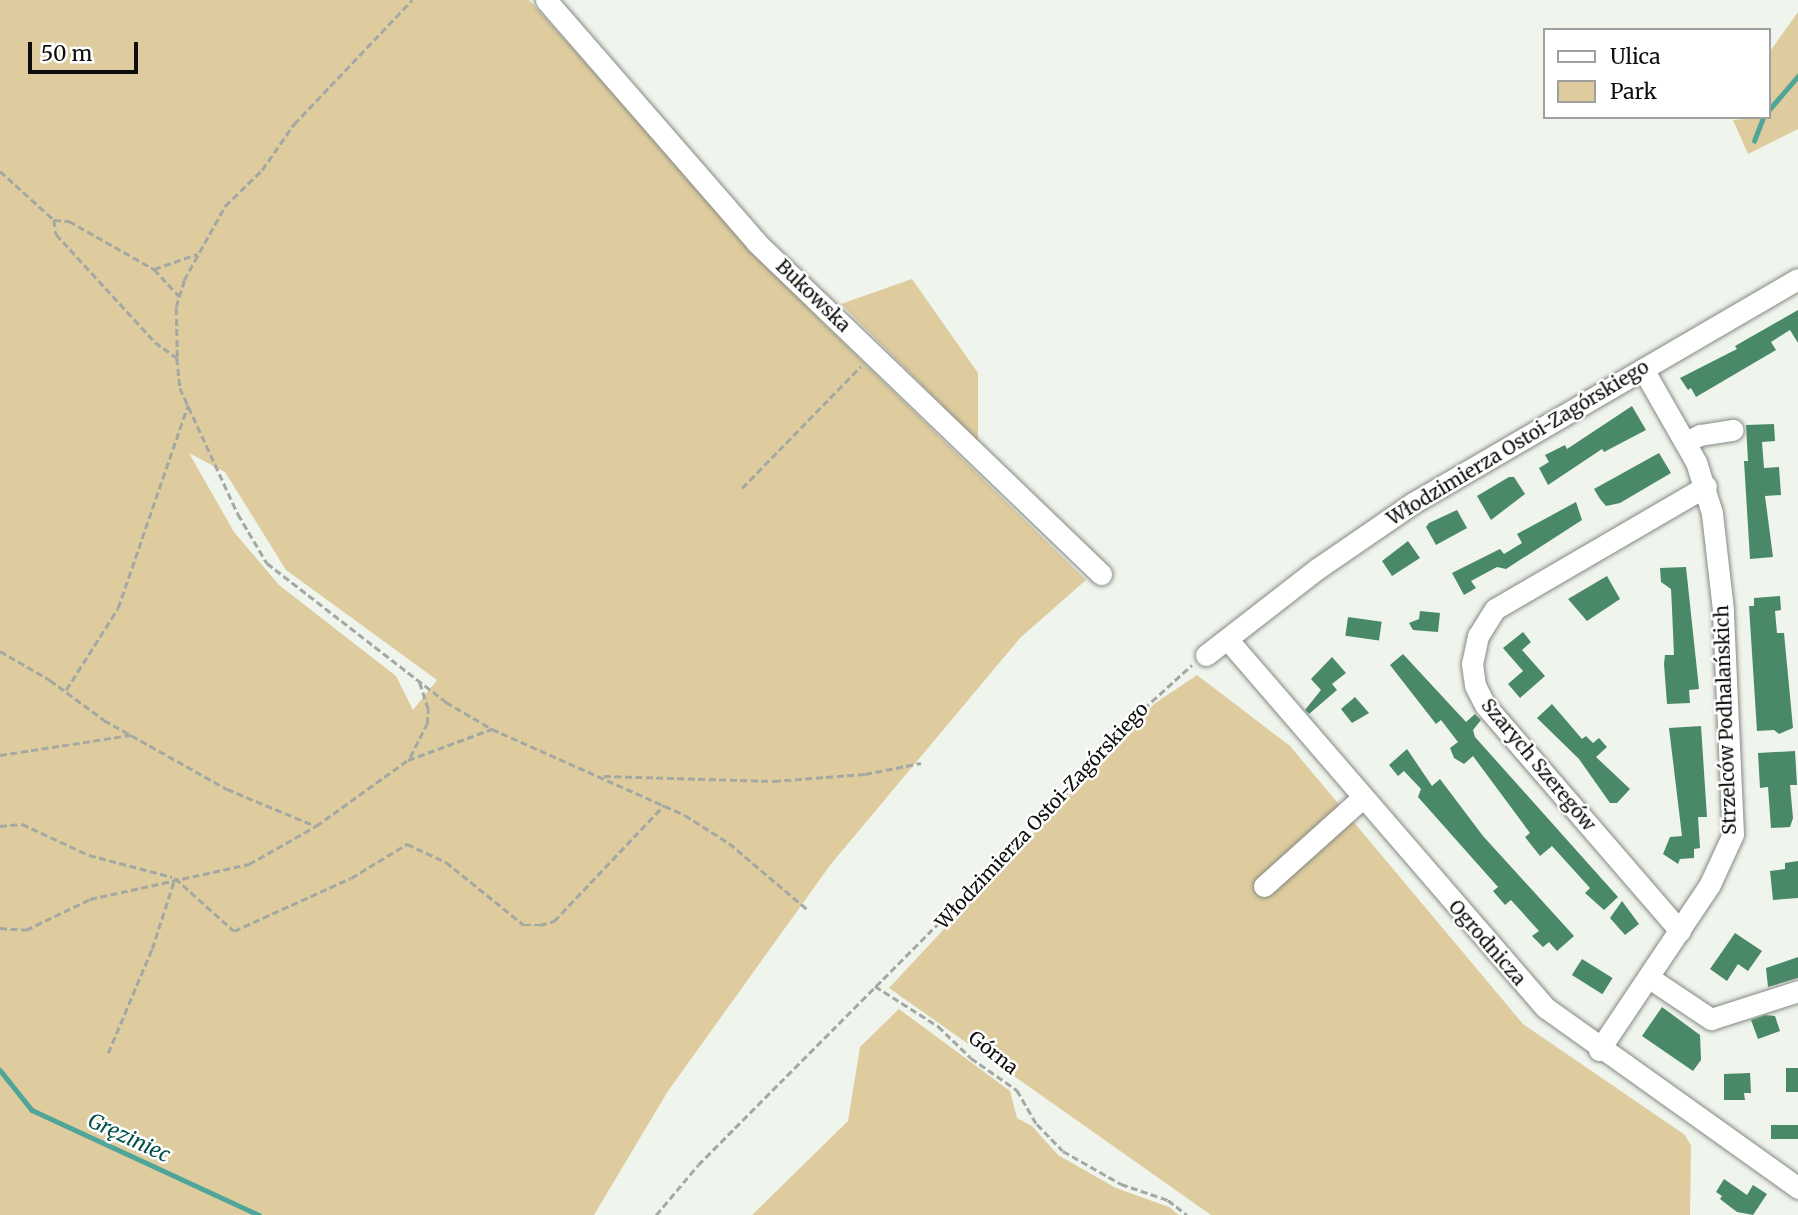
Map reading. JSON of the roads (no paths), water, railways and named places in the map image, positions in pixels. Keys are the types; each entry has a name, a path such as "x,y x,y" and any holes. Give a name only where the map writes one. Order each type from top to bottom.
{"street":[{"name":"Bukowska","path":"546,0 756,242 1101,574"},
{"name":"Włodzimierza Ostoi-Zagórskiego","path":"1206,655 1317,569 1413,503 1798,279"},
{"name":"Strzelców Podhalańskich","path":"1599,1050 1723,863 1733,834 1723,610 1706,486 1686,442 1643,369"},
{"path":"1686,442 1700,435 1733,430"},
{"name":"Szarych Szeregów","path":"1680,931 1485,705 1475,685 1472,664 1478,636 1495,610 1706,486"},
{"name":"Ogrodnicza","path":"1228,640 1531,993 1657,1100 1798,1188"},
{"path":"1264,886 1362,799"},
{"path":"1648,977 1711,1019 1798,991"}],"waterway":[{"path":"1770,109 1798,76"},
{"path":"1754,141 1762,119"},
{"name":"Gręziniec","path":"0,1070 32,1110 259,1215"}]}
